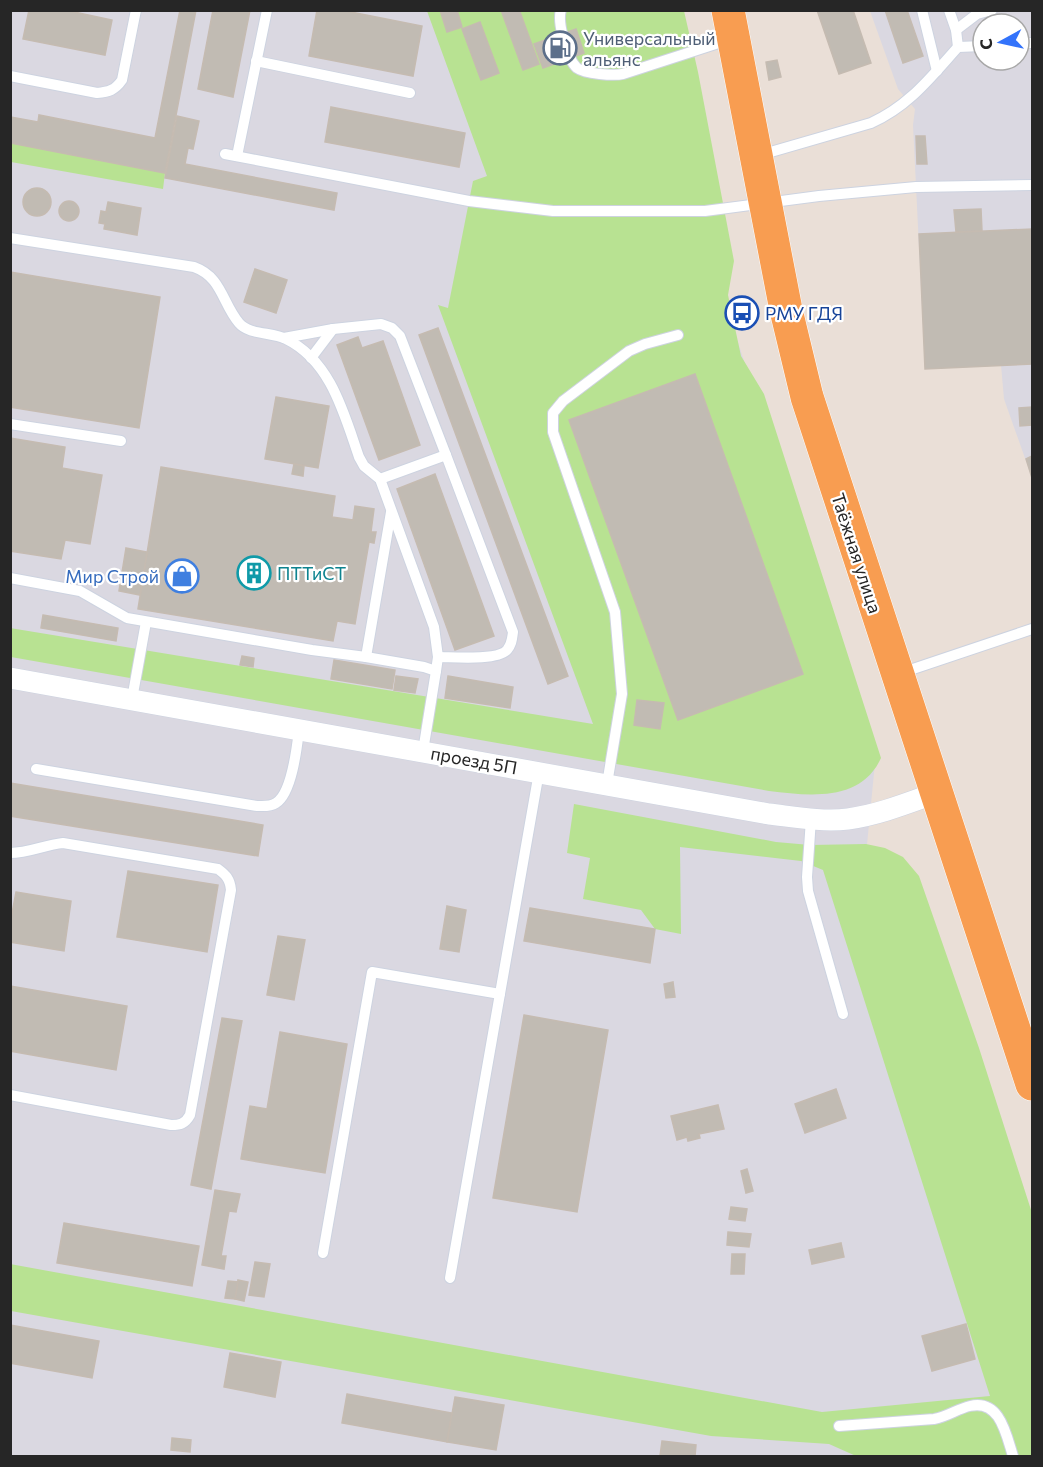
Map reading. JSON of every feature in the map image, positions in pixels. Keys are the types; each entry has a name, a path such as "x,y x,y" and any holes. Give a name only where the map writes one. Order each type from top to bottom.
{"highway":[{"name":"Таёжная улица","path":"731,24 786,310 807,397 1032,1084"}],"street":[{"name":"проезд 5П","path":"10,678 769,814 836,820 865,816 936,793"}],"lane":[{"path":"10,76 97,93 108,92 116,88 122,80 136,10"},
{"path":"237,156 267,10"},
{"path":"561,10 560,27 573,62 578,68 584,71 616,75 623,74 731,24"},
{"path":"922,10 937,71"},
{"path":"949,10 956,30 958,47"},
{"path":"977,12 992,10"},
{"path":"956,30 971,17"},
{"path":"756,156 872,123 886,116 909,101 958,47 971,46"},
{"path":"256,61 410,93"},
{"path":"225,154 469,201 541,210 705,211 765,202 916,187 1032,185"},
{"path":"10,238 194,267 206,272 212,278 239,323 249,329 284,338 311,358 336,394 364,466 380,479 434,627 438,657 423,751"},
{"path":"284,338 333,329 381,324 392,328 400,336 513,632 512,642 506,651 495,656 438,657"},
{"path":"311,358 333,329"},
{"path":"607,784 622,694 615,612 553,432 553,413 563,400 629,351 678,335"},
{"path":"10,424 121,441"},
{"path":"380,479 446,455"},
{"path":"366,657 391,512"},
{"path":"10,578 71,588 119,614 146,621 424,667 436,671"},
{"path":"132,699 146,621"},
{"path":"898,674 1032,629"},
{"path":"36,769 268,806 277,803 283,795 294,762 299,730"},
{"path":"450,1278 539,772"},
{"path":"812,819 808,891 843,1014"},
{"path":"10,853 30,852 63,843 218,869 230,881 231,890 190,1115 187,1121 180,1125 171,1125 10,1095"},
{"path":"323,1253 372,972 500,994"},
{"path":"839,1426 934,1419 980,1405 989,1407 996,1413 1013,1456"}],"shaded area":[{"path":"11,11 616,11 718,281 875,763 864,875 1032,1456 11,1456"},
{"path":"870,11 1032,11 1032,478 1004,399 1001,365 925,369 913,125 915,109 898,89"}],"green space":[{"path":"427,11 684,11 734,261 728,295 741,356 764,394 881,758 872,772 861,782 833,793 801,794 769,791 11,657 10,628 593,724 438,305 448,308 473,181 487,176"},
{"path":"11,143 165,173 163,189 11,162"},
{"path":"574,804 776,842 810,845 866,844 885,848 903,857 919,876 979,1048 1032,1213 1032,1456 856,1456 829,1444 711,1436 11,1311 10,1264 822,1412 990,1396 823,870 801,861 680,847 681,934 655,929 641,910 583,899 590,858 567,853"}],"building":[{"path":"29,10 65,10 112,20 105,55 23,39"},
{"path":"180,10 196,10 165,173 10,143 10,117 38,122 39,115 155,138"},
{"path":"213,10 250,10 233,97 198,89"},
{"path":"317,10 341,10 422,26 413,76 309,56"},
{"path":"440,10 457,10 462,27 447,32"},
{"path":"501,10 522,10 520,12 539,64 523,70"},
{"path":"817,10 853,10 871,63 839,74"},
{"path":"885,10 907,10 923,56 903,63"},
{"path":"480,22 499,73 481,80 462,29"},
{"path":"576,29 584,53 543,68 534,44"},
{"path":"777,60 781,77 769,80 766,62"},
{"path":"331,107 465,133 459,167 325,142"},
{"path":"177,116 199,121 193,149 188,148 185,164 337,193 334,210 165,178"},
{"path":"916,136 925,136 927,164 917,164"},
{"path":"37,188 47,192 51,202 47,212 37,216 27,212 23,202 27,192"},
{"path":"69,201 76,204 79,211 76,218 69,221 62,218 59,211 62,204"},
{"path":"108,202 141,208 137,235 104,229 105,224 99,223 101,211 106,212"},
{"path":"981,209 982,231 956,232 954,210"},
{"path":"1032,229 1032,364 925,369 919,234"},
{"path":"255,269 287,280 276,313 244,302"},
{"path":"10,272 160,297 139,428 10,407"},
{"path":"746,305 748,320 741,321 738,307"},
{"path":"438,328 568,676 548,684 419,335"},
{"path":"358,337 362,348 383,341 420,445 379,460 337,345"},
{"path":"695,374 803,674 678,720 569,420"},
{"path":"276,397 329,406 318,468 265,459"},
{"path":"1032,407 1032,425 1020,426 1019,408"},
{"path":"10,438 65,447 62,468 102,475 90,544 65,540 61,559 10,551"},
{"path":"1032,456 1032,478 1026,459"},
{"path":"294,464 304,466 303,476 292,474"},
{"name":"ПТТиСТ","path":"161,467 335,496 332,517 353,520 355,506 374,509 371,532 376,532 374,543 369,542 355,624 337,621 333,641 138,609"},
{"path":"435,474 494,636 455,650 397,489"},
{"path":"126,548 147,552 140,595 119,591"},
{"path":"43,615 118,628 116,641 41,628"},
{"path":"242,656 254,658 253,667 240,665"},
{"path":"334,660 395,670 392,689 331,679"},
{"path":"396,676 418,679 415,693 394,690"},
{"path":"448,676 513,687 510,708 445,698"},
{"path":"637,700 664,703 660,729 634,725"},
{"path":"10,783 263,825 258,856 10,816"},
{"path":"128,871 218,885 207,952 117,937"},
{"path":"16,892 71,901 64,951 10,942 10,924"},
{"path":"447,906 466,910 459,952 440,949"},
{"path":"530,908 655,929 650,963 524,941"},
{"path":"278,936 305,940 294,1000 267,995"},
{"path":"673,982 675,997 666,998 664,984"},
{"path":"10,986 127,1006 116,1070 10,1051"},
{"path":"524,1015 608,1030 577,1212 493,1198"},
{"path":"222,1018 242,1021 211,1189 191,1185"},
{"path":"280,1032 347,1044 325,1173 241,1159 250,1106 267,1109"},
{"path":"836,1089 846,1118 805,1133 795,1104"},
{"path":"718,1105 724,1129 699,1134 700,1138 688,1141 687,1137 677,1140 671,1116"},
{"path":"747,1169 753,1191 746,1193 741,1171"},
{"path":"215,1190 240,1194 236,1212 229,1211 221,1256 226,1256 224,1269 202,1265"},
{"path":"731,1207 747,1209 745,1221 729,1219"},
{"path":"64,1223 199,1246 192,1286 57,1263"},
{"path":"728,1232 751,1234 749,1247 727,1245"},
{"path":"841,1243 844,1257 812,1264 809,1250"},
{"path":"732,1254 745,1254 744,1274 731,1274"},
{"path":"255,1262 270,1264 264,1297 249,1295"},
{"path":"238,1280 248,1282 244,1301 235,1299"},
{"path":"228,1281 238,1282 235,1299 225,1298"},
{"path":"966,1324 975,1359 932,1371 922,1336"},
{"path":"10,1325 99,1341 92,1378 10,1363"},
{"path":"230,1353 281,1362 275,1397 224,1387"},
{"path":"347,1394 452,1413 447,1442 342,1423"},
{"path":"455,1397 504,1405 496,1450 447,1442"},
{"path":"172,1438 191,1440 190,1452 171,1450"},
{"path":"662,1441 696,1445 695,1456 660,1456"}],"place":[{"name":"Универсальный альянс","path":"560,48"},
{"name":"РМУ ГДЯ","path":"742,313"},
{"name":"ПТТиСТ","path":"254,573"},
{"name":"Мир Строй","path":"182,576"}]}
